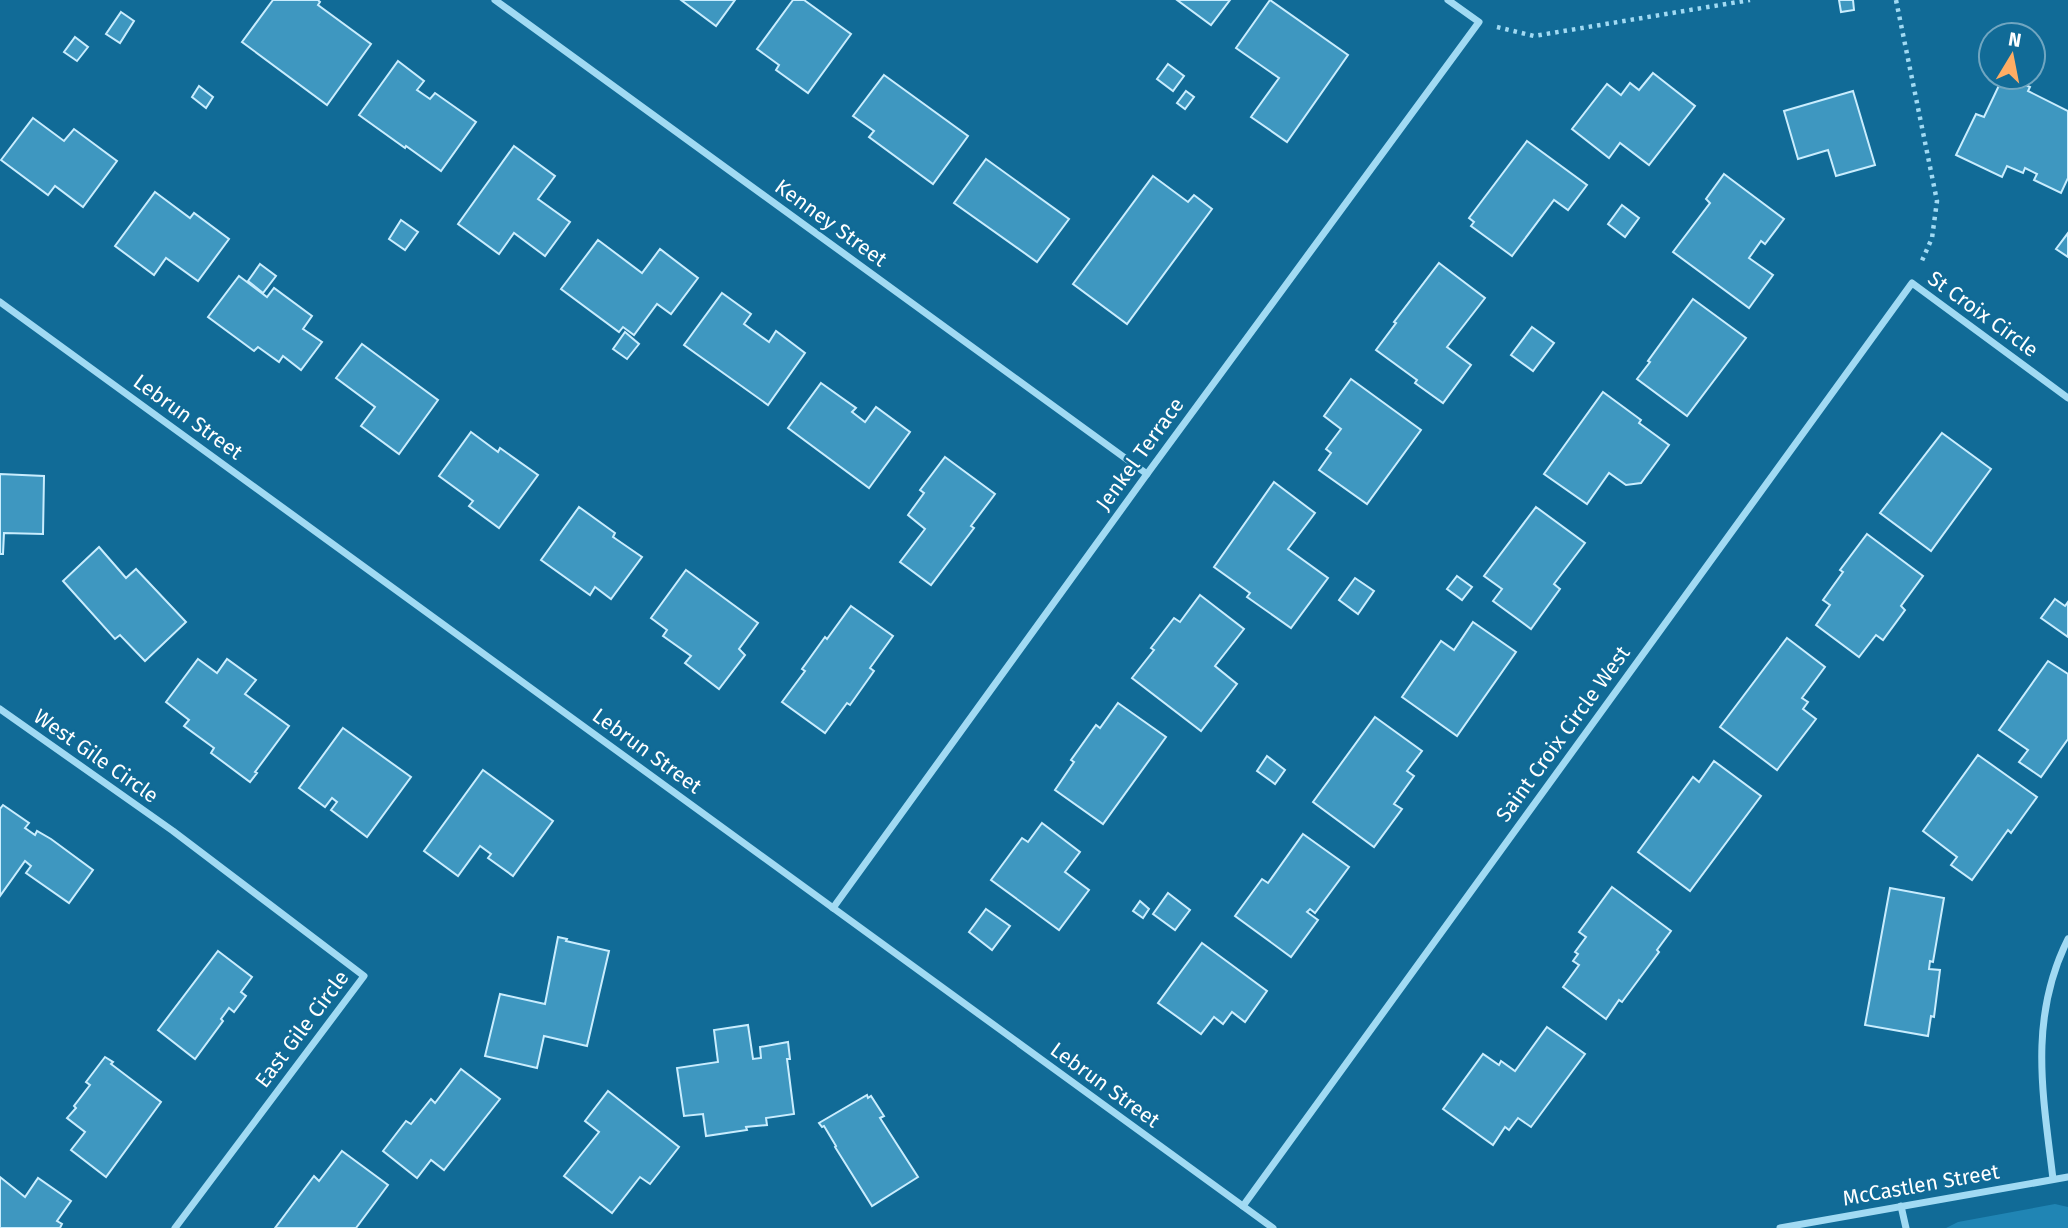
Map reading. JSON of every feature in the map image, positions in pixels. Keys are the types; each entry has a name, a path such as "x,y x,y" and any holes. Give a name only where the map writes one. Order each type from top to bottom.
{"street":[{"name":"Kenney Street","path":"495,0 1147,474"},
{"path":"1448,0 1479,22"},
{"name":"Jenkel Terrace","path":"833,908 1479,22"},
{"name":"St Croix Circle","path":"1912,283 2068,398"},
{"name":"Saint Croix Circle West","path":"1243,1206 1912,283"},
{"name":"Lebrun Street","path":"0,302 1273,1228"},
{"name":"West Gile Circle","path":"0,709 173,831"},
{"name":"East Gile Circle","path":"173,831 365,976 175,1228"},
{"path":"2053,1179 2041,1066 2043,1025 2058,960 2068,939"},
{"name":"McCastlen Street","path":"1780,1228 2068,1177"},
{"path":"1901,1206 1906,1228"}],"path":[{"path":"1479,22 1534,36 1750,0"},
{"path":"1896,0 1937,201 1932,238 1912,283"}],"shaded area":[{"path":"2055,1204 2068,1207 2068,1228 1946,1228 1958,1222"}],"building":[{"path":"273,0 318,0 318,5 371,44 327,105 242,42"},
{"path":"681,0 735,0 716,26"},
{"path":"793,0 804,0 851,34 808,93 776,70 779,65 757,49"},
{"path":"1177,0 1230,0 1211,25"},
{"path":"1270,0 1348,55 1287,142 1251,117 1279,78 1236,48"},
{"path":"1839,0 1853,0 1854,10 1841,12"},
{"path":"121,12 134,21 120,43 106,34"},
{"path":"75,37 88,47 77,61 64,52"},
{"path":"398,61 424,81 417,90 430,99 435,93 476,122 441,171 359,115"},
{"path":"1168,64 1184,76 1173,91 1157,79"},
{"path":"1653,73 1695,106 1649,165 1620,143 1609,158 1572,129 1607,84 1621,95 1630,83 1639,90"},
{"path":"884,75 968,136 933,184 869,137 874,131 853,116"},
{"path":"199,86 213,97 206,108 192,97"},
{"path":"1186,91 1194,97 1185,109 1177,103"},
{"path":"1853,91 1875,165 1836,176 1828,150 1798,159 1784,111"},
{"path":"1996,91 2028,91 2068,111 2068,178 2061,193 2034,180 2037,174 2025,168 2023,173 2007,166 2002,177 1956,155 1976,114 1984,117"},
{"path":"33,118 64,141 74,129 117,161 83,207 55,186 48,195 1,160"},
{"path":"1527,141 1587,185 1568,210 1554,200 1512,256 1471,226 1474,222 1469,218"},
{"path":"514,146 555,176 538,199 570,222 545,256 514,233 499,254 458,224"},
{"path":"986,159 1069,219 1037,262 954,203"},
{"path":"1724,174 1784,219 1765,244 1761,241 1749,258 1773,275 1749,308 1673,252 1710,203 1706,199"},
{"path":"1153,176 1188,202 1194,195 1212,209 1127,324 1073,284"},
{"path":"155,192 190,218 194,213 229,239 198,281 166,258 154,275 115,246"},
{"path":"1622,205 1639,218 1625,237 1608,224"},
{"path":"401,220 418,232 405,250 389,239"},
{"path":"2068,233 2068,257 2056,249"},
{"path":"598,240 642,273 660,249 698,278 671,314 657,304 634,335 623,327 619,332 561,289"},
{"path":"1439,263 1485,298 1447,347 1471,365 1443,403 1376,350"},
{"path":"260,264 276,276 263,293 248,281"},
{"path":"239,276 267,297 274,288 312,316 303,329 322,342 301,370 283,356 279,362 258,347 254,351 208,317"},
{"path":"722,293 751,314 744,324 769,342 776,331 805,353 768,405 684,345"},
{"path":"1693,299 1746,338 1687,416 1637,379"},
{"path":"1532,327 1554,343 1533,371 1511,355"},
{"path":"625,332 639,344 627,359 613,349"},
{"path":"362,344 438,400 399,454 361,426 375,407 336,378"},
{"path":"1351,379 1421,430 1367,504 1319,470 1331,453 1326,449 1341,429 1324,416"},
{"path":"821,383 856,408 852,412 865,422 876,407 910,432 869,488 788,428"},
{"path":"1603,392 1669,445 1641,483 1626,485 1609,473 1587,504 1544,474"},
{"path":"471,432 498,452 500,448 538,475 499,528 469,506 473,501 439,476"},
{"path":"1942,433 1991,469 1931,551 1880,513"},
{"path":"945,457 995,494 971,526 974,528 931,585 900,562 925,529 908,515 924,493 920,490"},
{"path":"0,474 44,476 43,534 4,533 3,554 0,554"},
{"path":"1274,482 1315,513 1288,549 1328,578 1291,628 1247,597 1250,593 1214,567"},
{"path":"579,507 615,533 613,537 642,557 611,599 595,587 590,595 541,560"},
{"path":"1536,507 1585,543 1554,584 1560,589 1531,629 1493,601 1502,589 1484,576"},
{"path":"1867,534 1923,576 1901,606 1905,610 1883,640 1876,635 1859,657 1816,625 1830,605 1823,600 1843,572 1840,570"},
{"path":"99,547 126,578 136,569 186,622 145,661 120,635 115,639 63,581"},
{"path":"686,570 758,623 739,649 745,655 719,689 685,663 691,656 663,636 667,630 651,618"},
{"path":"1457,576 1472,587 1462,600 1447,589"},
{"path":"1355,578 1374,591 1358,614 1339,600"},
{"path":"1200,595 1244,629 1215,666 1237,684 1201,731 1132,678 1174,618 1180,622"},
{"path":"2055,599 2065,606 2068,602 2068,637 2041,618"},
{"path":"851,606 893,636 870,668 874,671 850,705 847,703 825,733 782,702 825,637 827,639"},
{"path":"1473,622 1516,652 1457,736 1402,697 1441,641 1454,650"},
{"path":"1787,638 1825,667 1802,698 1808,702 1803,709 1816,719 1777,770 1720,727"},
{"path":"198,659 217,673 227,659 256,680 245,694 289,726 250,782 211,753 214,748 184,726 189,720 166,702"},
{"path":"2048,661 2068,674 2068,739 2041,777 2019,762 2028,750 1999,730"},
{"path":"1118,703 1166,737 1103,824 1055,790 1074,762 1071,760 1096,725 1100,728"},
{"path":"1375,717 1422,751 1407,771 1414,776 1394,804 1402,809 1374,847 1313,802"},
{"path":"343,728 411,777 367,837 331,810 337,802 332,798 325,807 299,788"},
{"path":"1978,755 2037,797 2011,833 2008,830 1972,880 1951,865 1957,857 1923,831"},
{"path":"1267,756 1285,770 1275,784 1257,771"},
{"path":"1714,761 1761,796 1690,891 1638,852 1693,777 1699,782"},
{"path":"483,770 553,821 513,876 488,858 491,854 480,846 458,876 424,851"},
{"path":"3,805 29,823 25,828 35,835 37,831 51,839 93,870 69,903 26,873 31,866 25,861 0,896 0,809"},
{"path":"1042,823 1080,852 1065,872 1089,890 1059,930 991,880 1022,838 1028,842"},
{"path":"1303,834 1349,867 1315,913 1310,909 1307,912 1318,920 1291,957 1235,916 1262,879 1268,883"},
{"path":"1612,887 1671,931 1657,950 1659,952 1606,1019 1563,987 1579,965 1573,961 1578,954 1575,952 1586,937 1579,932"},
{"path":"1890,888 1944,898 1933,962 1930,961 1929,969 1940,970 1934,1017 1931,1016 1928,1036 1865,1025"},
{"path":"1168,893 1190,910 1175,930 1153,914"},
{"path":"1140,901 1149,909 1143,918 1133,911"},
{"path":"986,909 1010,926 992,950 969,932"},
{"path":"558,937 609,951 587,1046 544,1036 537,1068 485,1056 500,994 545,1004"},
{"path":"1202,943 1267,991 1245,1022 1232,1012 1223,1024 1214,1017 1201,1034 1158,1003"},
{"path":"218,951 252,977 241,992 246,996 234,1012 229,1008 221,1019 223,1021 195,1059 158,1030"},
{"path":"748,1025 753,1059 761,1058 760,1047 788,1042 790,1059 787,1059 794,1114 766,1118 767,1125 746,1127 747,1130 706,1136 703,1114 684,1116 677,1068 718,1062 714,1030"},
{"path":"1547,1027 1585,1054 1531,1127 1518,1118 1509,1130 1505,1127 1493,1145 1443,1109 1483,1054 1499,1065 1501,1061 1515,1071"},
{"path":"105,1057 161,1102 106,1177 71,1150 85,1132 67,1118 90,1085 86,1082"},
{"path":"461,1069 500,1099 444,1170 431,1160 417,1178 383,1151 406,1121 411,1124 431,1099 435,1103"},
{"path":"608,1091 679,1147 650,1184 640,1177 612,1213 564,1176 599,1132 585,1121"},
{"path":"867,1095 868,1098 871,1096 884,1116 880,1118 918,1177 872,1206 824,1126 819,1123"},
{"path":"342,1151 388,1185 356,1228 275,1228 314,1176 319,1181"},
{"path":"0,1177 25,1197 38,1178 71,1201 57,1221 62,1224 60,1228 0,1228"}]}
